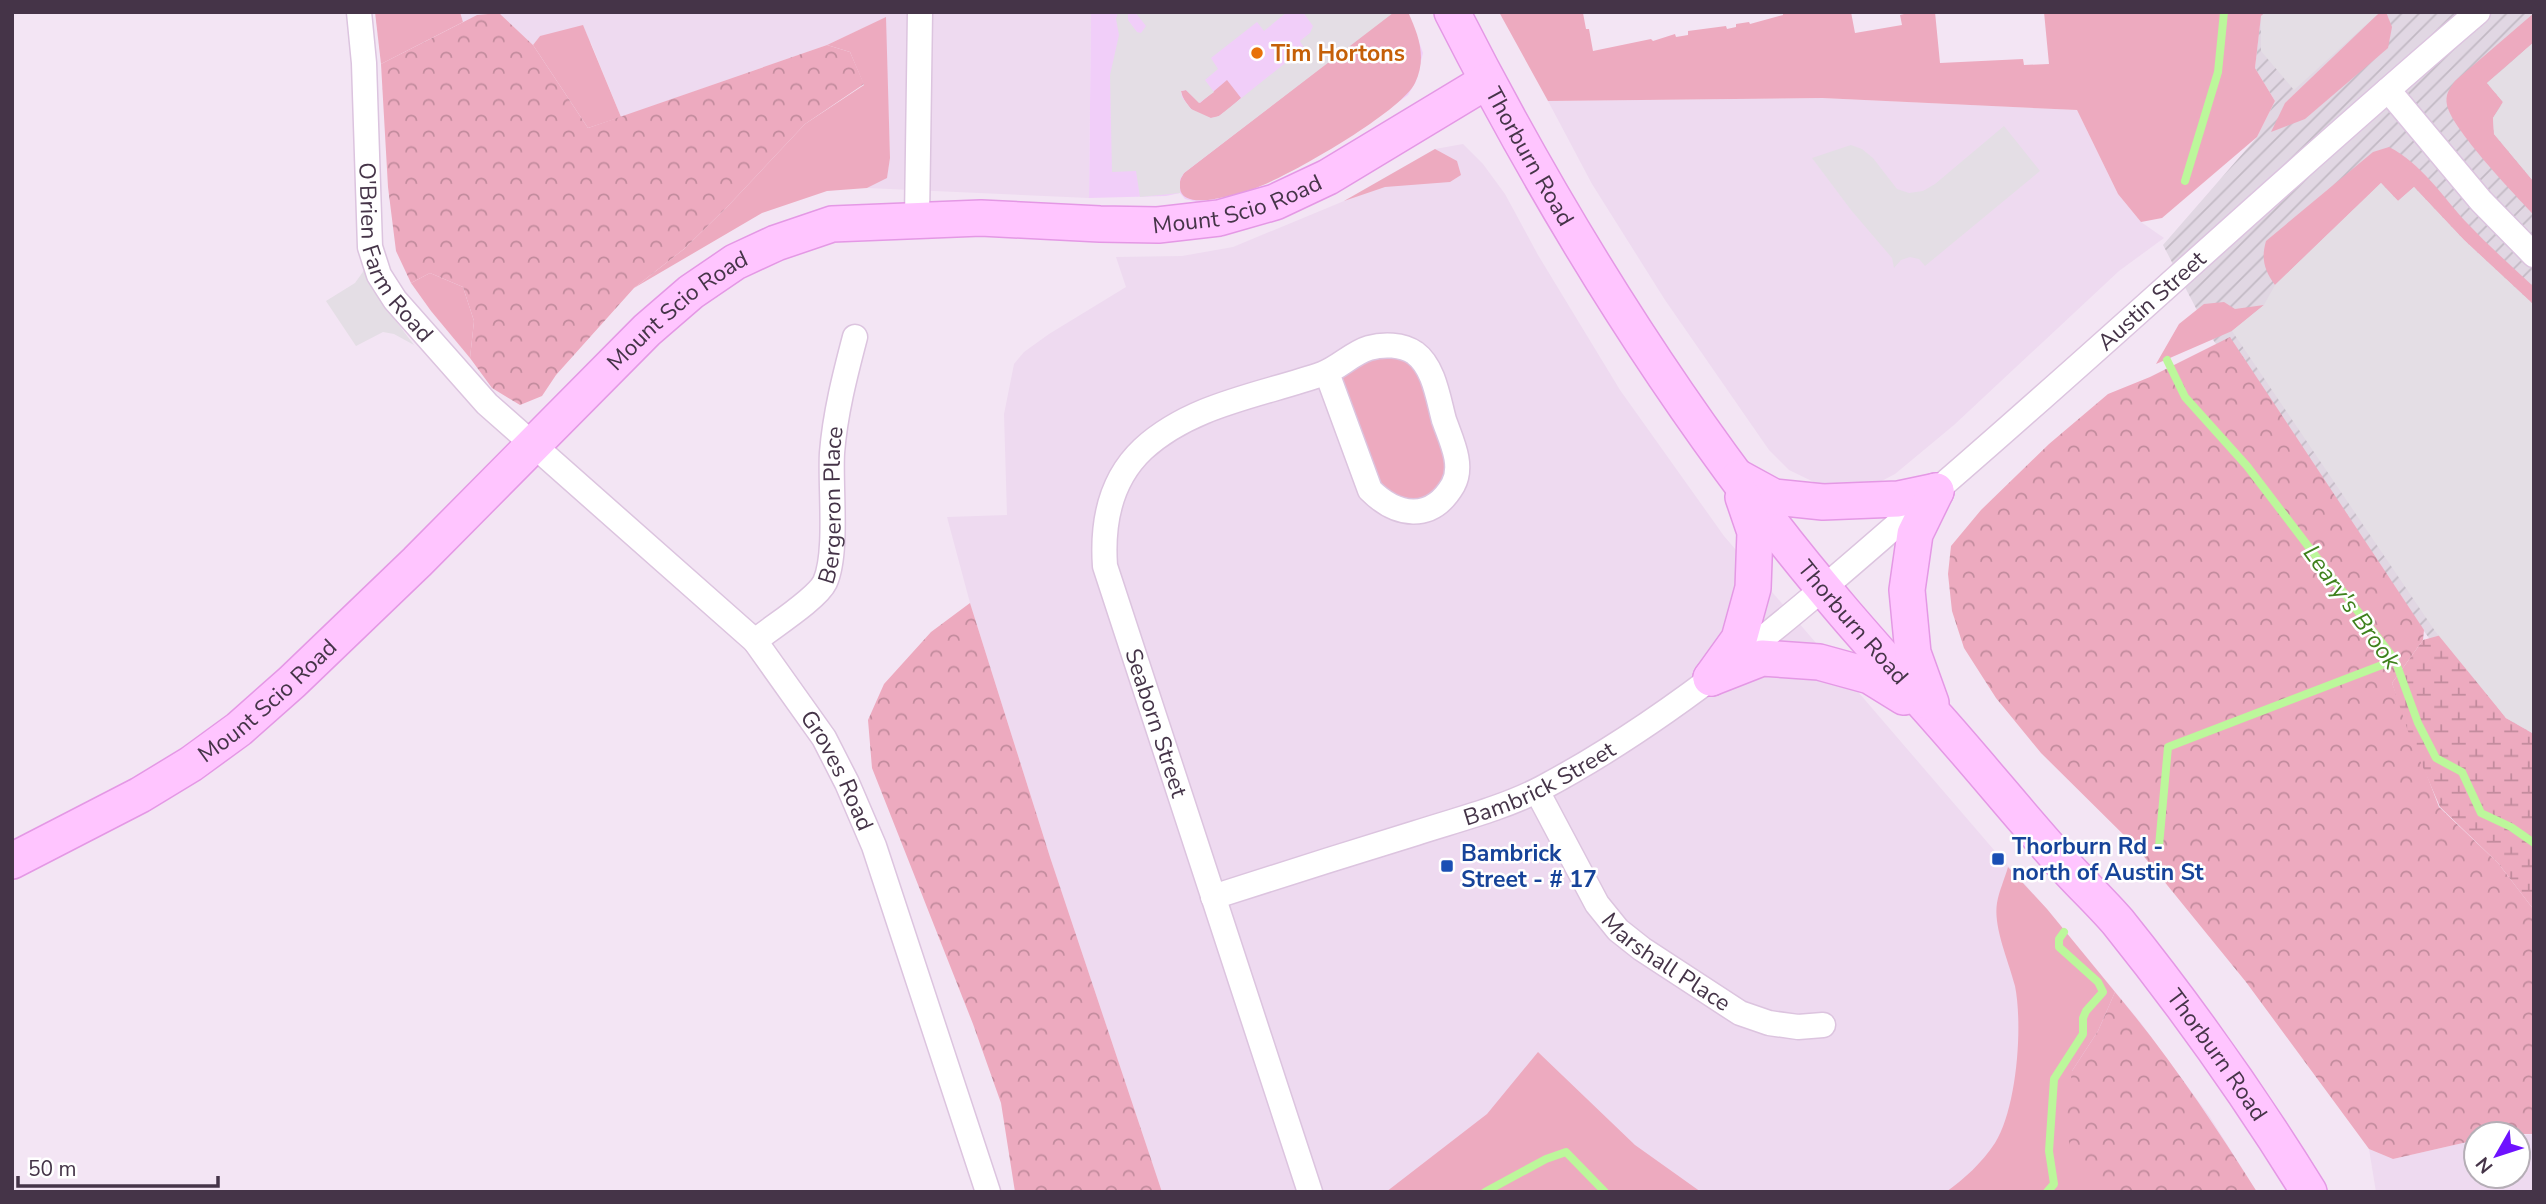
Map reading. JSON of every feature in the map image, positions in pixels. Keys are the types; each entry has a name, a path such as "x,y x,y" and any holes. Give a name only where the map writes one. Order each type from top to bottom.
{"main road":[{"name":"Thorburn Road","path":"1452,12 1487,81 1581,246 1614,299 1736,477 1772,525 1891,667 2058,858 2116,920 2207,1037 2309,1192"},
{"name":"Mount Scio Road","path":"12,861 140,795 191,764 239,729 417,562 647,330 691,292 735,262 776,243 832,224 981,218 1158,225 1219,218 1275,202 1328,177 1487,81"},
{"path":"1736,477 1774,497 1823,502 1898,499 1936,491"},
{"path":"1711,678 1739,639 1754,588 1755,533 1736,477"},
{"path":"1936,491 1915,534 1907,590 1913,653 1937,718"},
{"path":"1711,678 1762,658 1819,662 1870,676 1937,718"}],"street":[{"name":"O'Brien Farm Road","path":"359,12 364,63 370,247 379,275 395,300 487,404 534,445"},
{"path":"917,219 920,12"},
{"name":"Austin Street","path":"1824,587 2011,427 2163,289 2478,12"},
{"path":"2388,90 2481,201 2534,255"},
{"name":"Bergeron Place","path":"755,641 802,605 824,584 831,563 833,445 841,394 855,337"},
{"name":"Seaborn Street","path":"1310,1192 1105,566 1103,536 1109,505 1121,477 1142,450 1171,428 1197,414 1327,373 1368,348 1393,345 1414,353 1428,368 1459,466 1454,484 1441,501 1424,511 1404,512 1382,502 1370,489 1327,373"},
{"name":"Groves Road","path":"534,445 755,641 824,738 874,846 988,1192"},
{"name":"Bambrick Street","path":"1213,897 1462,819 1536,791 1593,760 1650,723 1711,678 1824,587"},
{"name":"Marshall Place","path":"1536,791 1597,904 1618,930 1642,949 1740,1013 1769,1023 1798,1027 1823,1025"}],"shaded area":[{"path":"460,12 1091,12 1089,198 867,188 887,177 890,158 885,18 827,45 621,117 591,43 540,36 533,45 499,13 477,15 463,22"},
{"path":"1091,12 1408,12 1423,53 1416,81 1408,95 1340,143 1255,188 1197,202 1185,199 1180,193 1166,196 1089,198"},
{"path":"1118,12 1128,12 1128,20 1137,32 1141,33 1146,26 1135,12 1287,12 1264,31 1257,22 1211,58 1218,69 1205,80 1214,92 1199,103 1186,90 1181,91 1191,109 1211,118 1219,116 1304,48 1300,41 1310,33 1313,26 1303,12 1393,13 1184,173 1180,179 1180,193 1140,197 1136,171 1112,172 1110,75 1119,35 1116,19"},
{"path":"2261,12 2534,12 2534,746 2434,645 2211,337 2163,245 2257,137 2275,101 2255,68"},
{"path":"2266,12 2380,12 2294,90 2261,51 2261,16"},
{"path":"2534,42 2534,182 2494,134 2493,118 2503,102 2487,83"},
{"path":"1822,98 2077,110 2118,194 2141,222 2164,238 2119,271 1954,425 1895,474 1872,486 1846,488 1818,484 1789,470 1769,450 1665,300 1592,184 1548,101"},
{"path":"2004,126 2040,171 1925,266 1919,259 1910,257 1901,260 1894,268 1892,258 1812,158 1851,145 1862,149 1873,158 1897,189 1909,193 1923,191"},
{"path":"1463,144 1483,164 1505,194 1538,255 1620,390 1724,536 2047,909 2141,1023 2210,1117 2257,1192 1162,1192 1050,857 970,603 947,517 1007,515 1004,414 1014,364 1024,352 1049,334 1126,287 1116,257 1182,256 1233,247 1344,201 1435,149"},
{"path":"2381,183 2398,201 2414,187 2464,240 2534,305 2534,734 2506,718 2435,631 2232,331 2264,305 2275,285"},
{"path":"365,269 386,308 414,345 394,334 383,332 356,346 326,301 355,283"},
{"path":"2532,1134 2534,1192 2376,1192 2369,1149 2393,1159 2462,1143 2462,1190 2532,1190"}],"green space":[{"path":"375,12 460,12 463,22 381,64"},
{"path":"1393,12 1408,12 1418,38 1421,65 1415,83 1389,110 1343,142 1293,171 1256,188 1213,199 1191,199 1183,195 1180,183 1184,173"},
{"path":"1499,12 1586,12 1583,13 1593,51 1651,39 1653,41 1675,34 1676,37 1688,35 1688,31 1726,26 1727,29 1736,27 1736,24 1750,24 1783,15 1783,12 1851,12 1855,33 1902,25 1900,15 1935,12 1940,63 2023,59 2024,65 2049,64 2044,12 2266,12 2261,16 2255,68 2275,101 2257,137 2162,218 2141,222 2118,194 2077,110 1822,98 1548,101"},
{"path":"2380,12 2386,12 2392,27 2388,48 2305,119 2271,132 2285,103"},
{"path":"499,13 533,45 588,128 827,45 850,52 864,84 805,124 684,249 634,288 556,375 542,396 520,405 492,388 470,358 474,321 463,287 430,273 411,283 396,251 388,187 381,64 477,15"},
{"path":"2534,13 2534,42 2487,83 2503,102 2493,118 2494,134 2534,182 2534,215 2471,145 2451,116 2447,101 2448,92 2455,81"},
{"path":"886,17 890,158 887,178 867,188 827,191 762,213 634,288 684,249 805,124 864,85 850,52 827,45"},
{"path":"583,25 621,117 588,128 533,45 540,36"},
{"path":"1227,80 1241,98 1213,118 1201,116 1190,108 1181,91 1186,90 1200,103"},
{"path":"2389,147 2422,171 2475,231 2534,287 2534,305 2464,240 2414,187 2398,201 2381,183 2275,285 2264,264 2266,241 2373,152"},
{"path":"1435,149 1457,161 1461,175 1450,182 1385,187 1344,201"},
{"path":"430,273 463,287 474,321 470,358 411,283"},
{"path":"2224,302 2235,309 2264,305 2232,331 2156,364 2179,324 2204,304"},
{"path":"2230,337 2424,630 2423,640 2392,683 2439,807 2498,863 2534,910 2534,1134 2532,1120 2462,1120 2462,1143 2393,1159 2369,1149 2246,982 2137,848 2041,753 1996,698 1964,648 1952,611 1948,574 1951,546 1981,510 2049,444 2108,394 2150,377"},
{"path":"1414,353 1459,466 1441,501 1383,502 1327,373 1346,360"},
{"path":"970,603 1050,857 1162,1192 1015,1192 1001,1103 973,1024 872,768 868,720 884,684 931,632"},
{"path":"2441,635 2506,718 2534,734 2534,910 2498,863 2440,807 2410,737 2392,683 2423,640"},
{"path":"2008,867 2047,909 2115,992 2098,1031 2072,1071 2101,1186 2105,1192 1946,1192 1972,1170 1995,1143 2009,1109 2018,1044 2017,1003 1996,912"},
{"path":"2115,992 2189,1089 2257,1192 2105,1192 2074,1164 2065,1124 2072,1071 2098,1031"},
{"path":"1538,1052 1635,1145 1701,1192 1386,1192 1487,1114"}],"waterway":[{"name":"Leary's Brook","path":"2185,181 2218,72 2224,12"},
{"name":"Leary's Brook","path":"2167,360 2185,397 2247,466 2395,660 2418,723 2436,758 2462,772 2481,813 2511,827 2534,843"},
{"path":"2159,846 2168,747 2395,660"},
{"path":"2047,1192 2054,1184 2049,1151 2054,1079 2083,1034 2086,1011 2103,992 2098,982 2059,947 2059,939 2064,932"},
{"path":"1485,1192 1546,1159 1566,1152 1605,1192"}],"place":[{"name":"Tim Hortons","path":"1257,53"},
{"name":"Thorburn Rd - north of Austin St","path":"1998,859"},
{"name":"Bambrick Street - # 17","path":"1447,866"}]}
